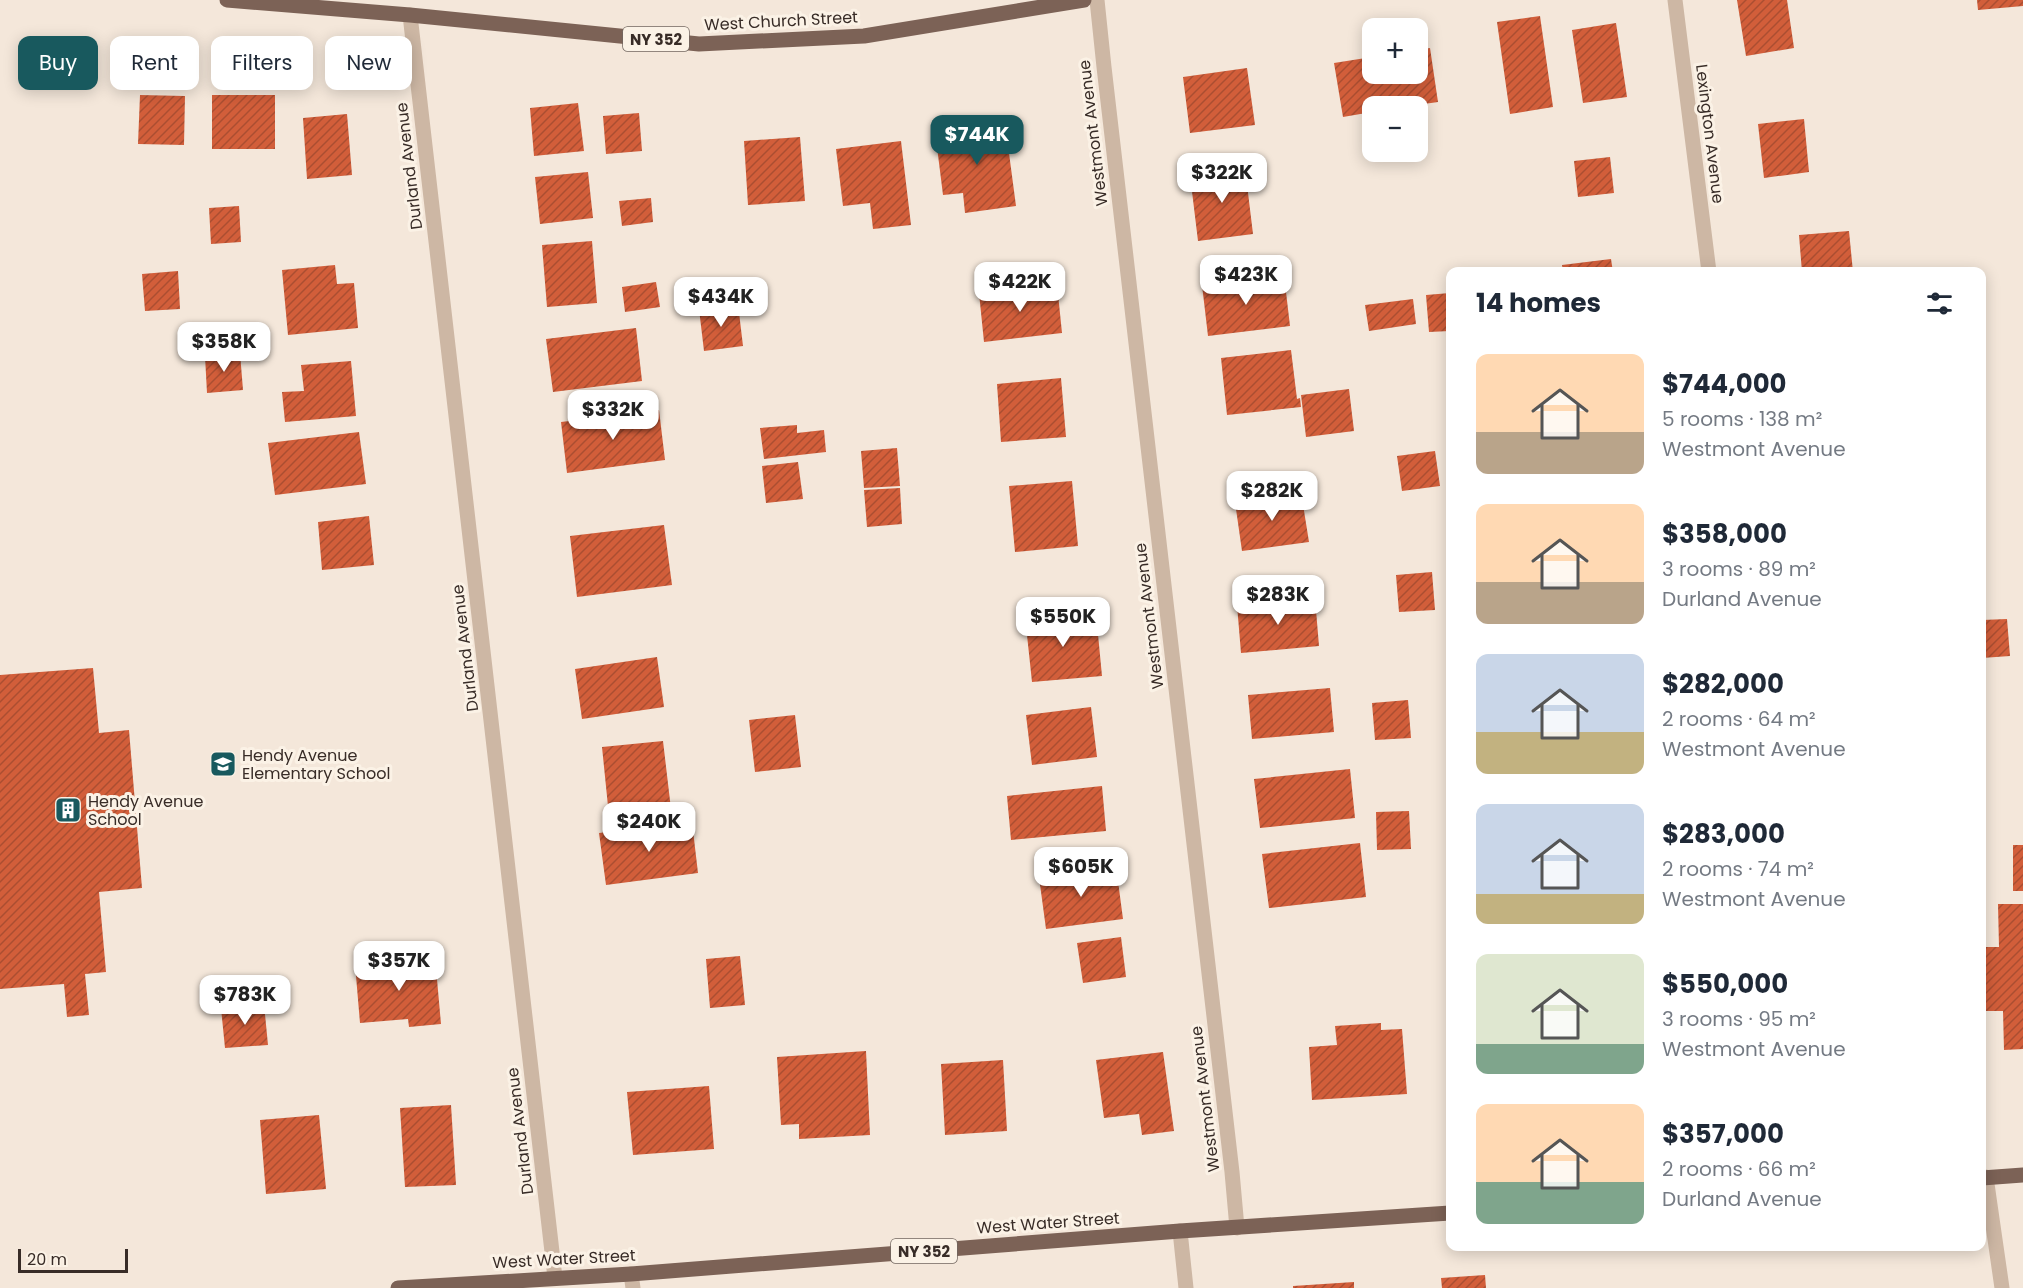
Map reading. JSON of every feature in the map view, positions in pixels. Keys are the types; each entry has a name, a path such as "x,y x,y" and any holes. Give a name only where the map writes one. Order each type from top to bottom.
{"main road":[{"name":"West Church Street","path":"227,0 410,15 699,44 864,36 1084,0"},
{"path":"1986,1178 2023,1175"},
{"name":"West Water Street","path":"398,1288 555,1278 632,1281 1180,1231 1446,1214"}],"street":[{"name":"Westmont Avenue","path":"1097,0 1237,1228"},
{"name":"Lexington Avenue","path":"1675,0 1708,267"},
{"name":"Durland Avenue","path":"410,15 555,1278"},
{"path":"1986,1190 2002,1288"},
{"path":"1180,1231 1186,1288"}],"building":[{"path":"1737,0 1787,0 1794,48 1746,56"},
{"path":"1977,0 2023,0 2023,6 1978,10"},
{"path":"1540,16 1553,107 1510,114 1497,22"},
{"path":"1616,23 1627,97 1583,103 1572,30"},
{"path":"1428,48 1430,48 1438,102 1428,103 1428,96 1362,96 1362,114 1343,117 1334,63 1362,59 1362,84 1428,84"},
{"path":"1247,68 1255,125 1190,133 1183,77"},
{"path":"140,95 185,96 184,145 138,144"},
{"path":"212,95 275,95 275,149 212,149"},
{"path":"578,103 584,151 534,156 530,108"},
{"path":"639,113 642,151 606,154 603,116"},
{"path":"347,114 352,175 307,179 303,118"},
{"path":"1804,119 1809,172 1764,178 1758,124"},
{"path":"1005,123 1016,206 965,213 963,193 943,195 935,131"},
{"path":"800,137 805,201 748,205 744,141"},
{"path":"901,141 911,225 873,229 870,203 843,206 836,149"},
{"path":"1610,157 1614,193 1578,197 1574,161"},
{"path":"1245,168 1253,234 1198,241 1190,175"},
{"path":"588,172 593,218 540,224 535,177"},
{"path":"651,198 653,222 622,226 619,201"},
{"path":"239,206 241,242 211,244 209,208"},
{"path":"1849,231 1853,267 1802,267 1799,235"},
{"path":"592,241 597,303 547,307 542,245"},
{"path":"1611,259 1612,267 1562,267 1562,265"},
{"path":"335,265 337,284 354,283 358,328 288,335 282,270"},
{"path":"178,271 180,309 145,311 142,274"},
{"path":"1284,275 1290,326 1208,336 1202,285"},
{"path":"656,282 660,307 625,312 622,287"},
{"path":"1057,284 1062,333 984,342 979,293"},
{"path":"1446,293 1446,331 1429,332 1426,295"},
{"path":"1413,299 1416,324 1369,331 1365,305"},
{"path":"738,304 743,346 704,351 699,309"},
{"path":"636,328 642,381 553,392 546,339"},
{"path":"1291,350 1297,399 1300,398 1301,407 1227,415 1221,358"},
{"path":"240,353 243,390 207,393 205,356"},
{"path":"351,361 356,416 285,422 282,392 304,391 301,365"},
{"path":"1061,378 1066,437 1001,442 997,384"},
{"path":"1349,389 1354,431 1306,437 1301,395"},
{"path":"659,410 665,460 567,473 561,422"},
{"path":"797,425 797,433 824,430 826,452 764,459 760,428"},
{"path":"359,432 366,484 275,495 268,443"},
{"path":"897,448 900,486 864,488 861,451"},
{"path":"1435,451 1440,486 1402,491 1397,456"},
{"path":"798,462 803,499 766,503 762,466"},
{"path":"1072,481 1078,546 1015,552 1009,486"},
{"path":"900,488 902,524 867,527 864,490"},
{"path":"1301,492 1309,542 1242,551 1235,502"},
{"path":"369,516 374,565 322,570 318,522"},
{"path":"664,525 672,585 577,597 570,536"},
{"path":"1432,572 1435,610 1399,612 1396,575"},
{"path":"1315,598 1319,646 1241,653 1237,605"},
{"path":"1071,608 1073,627 1097,624 1102,676 1032,682 1027,635 1035,634 1032,611"},
{"path":"2007,619 2010,656 1986,658 1986,620"},
{"path":"657,657 664,707 582,719 575,669"},
{"name":"Hendy Avenue School","path":"93,668 99,733 129,730 142,888 99,892 106,972 85,974 89,1015 67,1017 64,984 0,989 0,675"},
{"path":"1330,688 1334,732 1252,739 1248,695"},
{"path":"1408,700 1411,738 1375,740 1372,703"},
{"path":"1091,707 1097,757 1032,765 1026,715"},
{"path":"795,715 801,767 755,772 749,720"},
{"path":"663,741 671,809 609,816 602,747"},
{"path":"1350,769 1355,818 1260,828 1254,779"},
{"path":"1102,786 1106,831 1011,840 1007,796"},
{"path":"1409,811 1411,849 1377,850 1376,812"},
{"path":"692,822 698,873 606,885 599,833"},
{"path":"1360,843 1366,897 1269,908 1262,854"},
{"path":"2013,845 2023,845 2023,891 2013,891"},
{"path":"1116,866 1123,919 1046,929 1039,877"},
{"path":"1998,904 2023,904 2023,1049 2004,1050 2003,1011 1986,1011 1986,947 1999,947"},
{"path":"1121,937 1126,977 1083,983 1077,943"},
{"path":"740,956 745,1005 710,1008 706,959"},
{"path":"435,957 441,1024 409,1027 408,1019 360,1023 355,964"},
{"path":"264,1004 268,1045 225,1048 221,1008"},
{"path":"1381,1023 1381,1030 1402,1029 1407,1094 1312,1100 1309,1047 1337,1045 1335,1026"},
{"path":"866,1051 870,1135 799,1139 799,1124 781,1125 777,1057"},
{"path":"1163,1052 1174,1131 1142,1135 1139,1114 1104,1118 1096,1060"},
{"path":"1003,1060 1007,1131 945,1135 941,1064"},
{"path":"709,1086 714,1149 633,1155 627,1092"},
{"path":"451,1105 456,1185 405,1187 400,1108"},
{"path":"319,1115 326,1189 266,1194 260,1120"},
{"path":"1485,1275 1486,1288 1442,1288 1441,1278"},
{"path":"1354,1282 1354,1288 1293,1288 1293,1286"}],"place":[{"name":"Hendy Avenue Elementary School","path":"223,764"},
{"name":"Hendy Avenue School","path":"68,810"}]}
